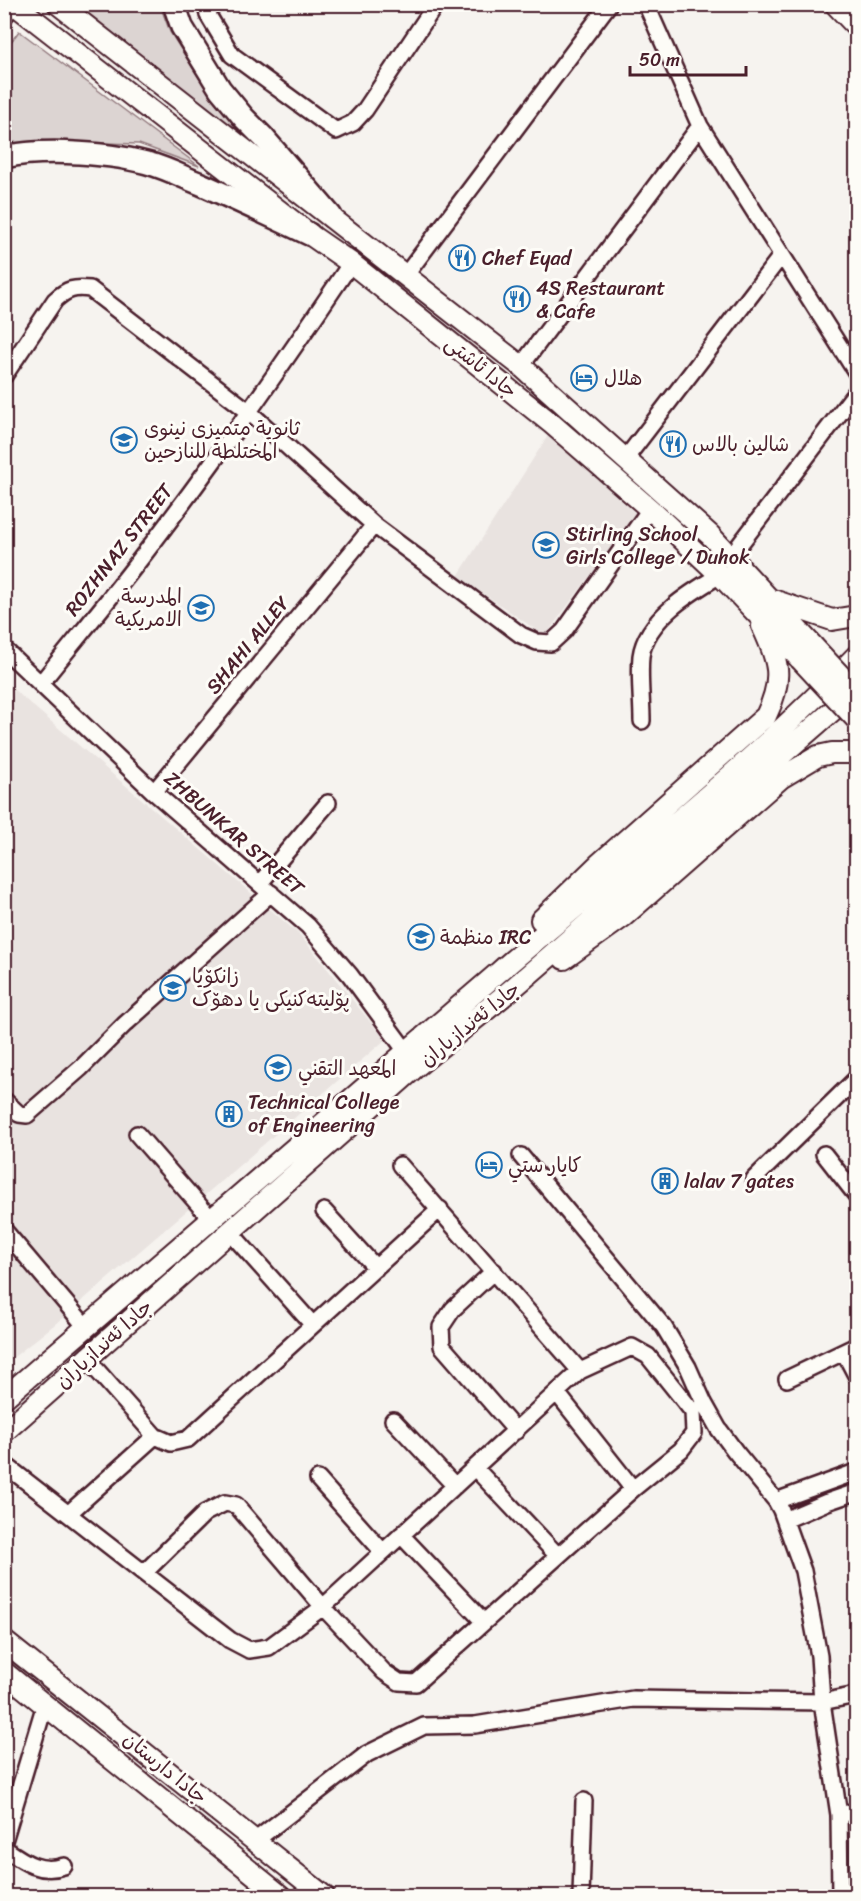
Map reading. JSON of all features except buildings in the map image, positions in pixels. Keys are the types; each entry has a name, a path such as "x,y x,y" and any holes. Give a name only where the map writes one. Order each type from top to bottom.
{"highway":[{"path":"4,12 12,4"},
{"path":"174,4 182,27 220,89 331,216"},
{"path":"4,157 17,154 57,153 117,158 154,165 224,194 309,234"}],"main road":[{"name":"جادا ئاشتی","path":"12,4 309,234 351,263 552,424 650,509 756,612 856,691"},
{"name":"جادا ئاشتی","path":"58,4 521,366 626,458 731,556 772,600 806,652 856,719"},
{"path":"835,4 856,26"},
{"path":"772,600 832,620 856,616"},
{"path":"497,973 541,920 600,863 766,716 776,696 779,677 772,648 756,612"},
{"name":"جادا ئەندازیاران","path":"4,1432 230,1232 412,1059 497,973 786,726 856,656"},
{"name":"جادا ئەندازیاران","path":"4,1398 212,1220 412,1059 512,989 856,691"},
{"path":"512,989 571,955 624,916 781,778 818,756 856,753"},
{"name":"جادا دارستان","path":"4,1641 324,1896"},
{"name":"جادا دارستان","path":"4,1672 281,1896"},
{"path":"124,1768 142,1749"}],"street":[{"path":"206,4 208,15 232,55 336,131 353,123 365,110 436,4"},
{"path":"405,276 609,4"},
{"path":"646,4 700,126 856,372"},
{"path":"521,366 700,126"},
{"path":"626,458 781,256"},
{"name":"ROZHNAZ STREET","path":"41,683 135,566 248,411 351,263"},
{"path":"4,376 65,290 76,287 90,289 248,411 374,525 520,635 537,642 551,643 564,631 650,509"},
{"path":"731,556 856,392"},
{"name":"SHAHI ALLEY","path":"154,792 374,525"},
{"path":"642,721 641,655 648,636 683,597 720,575"},
{"name":"ZHBUNKAR STREET","path":"4,649 154,792 308,926 350,975 412,1059"},
{"path":"4,1100 19,1114 27,1115 81,1068 266,888 328,803"},
{"path":"754,1179 856,1079"},
{"path":"137,1134 212,1220"},
{"path":"824,1154 856,1195"},
{"path":"521,1156 664,1327 688,1367 718,1428 776,1501 785,1520 803,1571 819,1656 822,1702 839,1815 840,1896"},
{"path":"400,1165 580,1371"},
{"path":"87,1359 154,1436 171,1443 188,1439 440,1209"},
{"path":"324,1210 376,1268"},
{"path":"4,1230 86,1327"},
{"path":"230,1232 313,1325"},
{"path":"494,1272 453,1309 441,1327 442,1346 516,1431"},
{"path":"4,1464 230,1640 249,1650 269,1647 323,1607 580,1371 632,1347 648,1356 693,1412 694,1433 681,1450 633,1489 416,1683 399,1682 384,1672 323,1607 236,1505 225,1503 205,1513 144,1573"},
{"path":"787,1379 850,1349 856,1375"},
{"path":"557,1394 633,1489"},
{"path":"393,1420 455,1486"},
{"path":"68,1514 154,1436"},
{"path":"475,1468 558,1556"},
{"path":"776,1501 856,1472"},
{"path":"318,1479 383,1552"},
{"path":"821,1484 827,1502"},
{"path":"785,1520 856,1492"},
{"path":"401,1535 484,1622"},
{"path":"256,1840 367,1754 424,1726 475,1725 633,1699 822,1702 856,1695"},
{"path":"4,1841 45,1704"},
{"path":"581,1896 584,1801"},
{"path":"839,1815 856,1811"},
{"path":"4,1848 24,1862 40,1869 53,1870 64,1866"}],"shaded area":[{"path":"78,5 160,5 170,32 203,84 245,138"},
{"path":"19,31 199,166 139,144 31,141 5,146 5,50"},
{"name":"Stirling School Girls College / Duhok","path":"549,434 636,514 545,636 458,576"},
{"name":"زانکۆیا پۆلیتەکنیکی یا دهۆک","path":"5,682 300,935 385,1040 54,1325 5,1364"}],"place":[{"name":"Chef Eyad","path":"462,258"},
{"name":"4S Restaurant & Cafe","path":"517,299"},
{"name":"هلال","path":"584,378"},
{"name":"ثانوية متميزي نينوى المختلطة للنازحين","path":"124,440"},
{"name":"شالين بالاس","path":"673,444"},
{"name":"Stirling School Girls College / Duhok","path":"546,545"},
{"name":"المدرسة الامريكية","path":"201,608"},
{"name":"منظمة IRC","path":"421,937"},
{"name":"زانکۆیا پۆلیتەکنیکی یا دهۆک","path":"173,988"},
{"name":"المعهد التقني","path":"278,1068"},
{"name":"Technical College of Engineering","path":"229,1114"},
{"name":"كايار ستي","path":"489,1165"},
{"name":"lalav 7 gates","path":"665,1181"}]}
